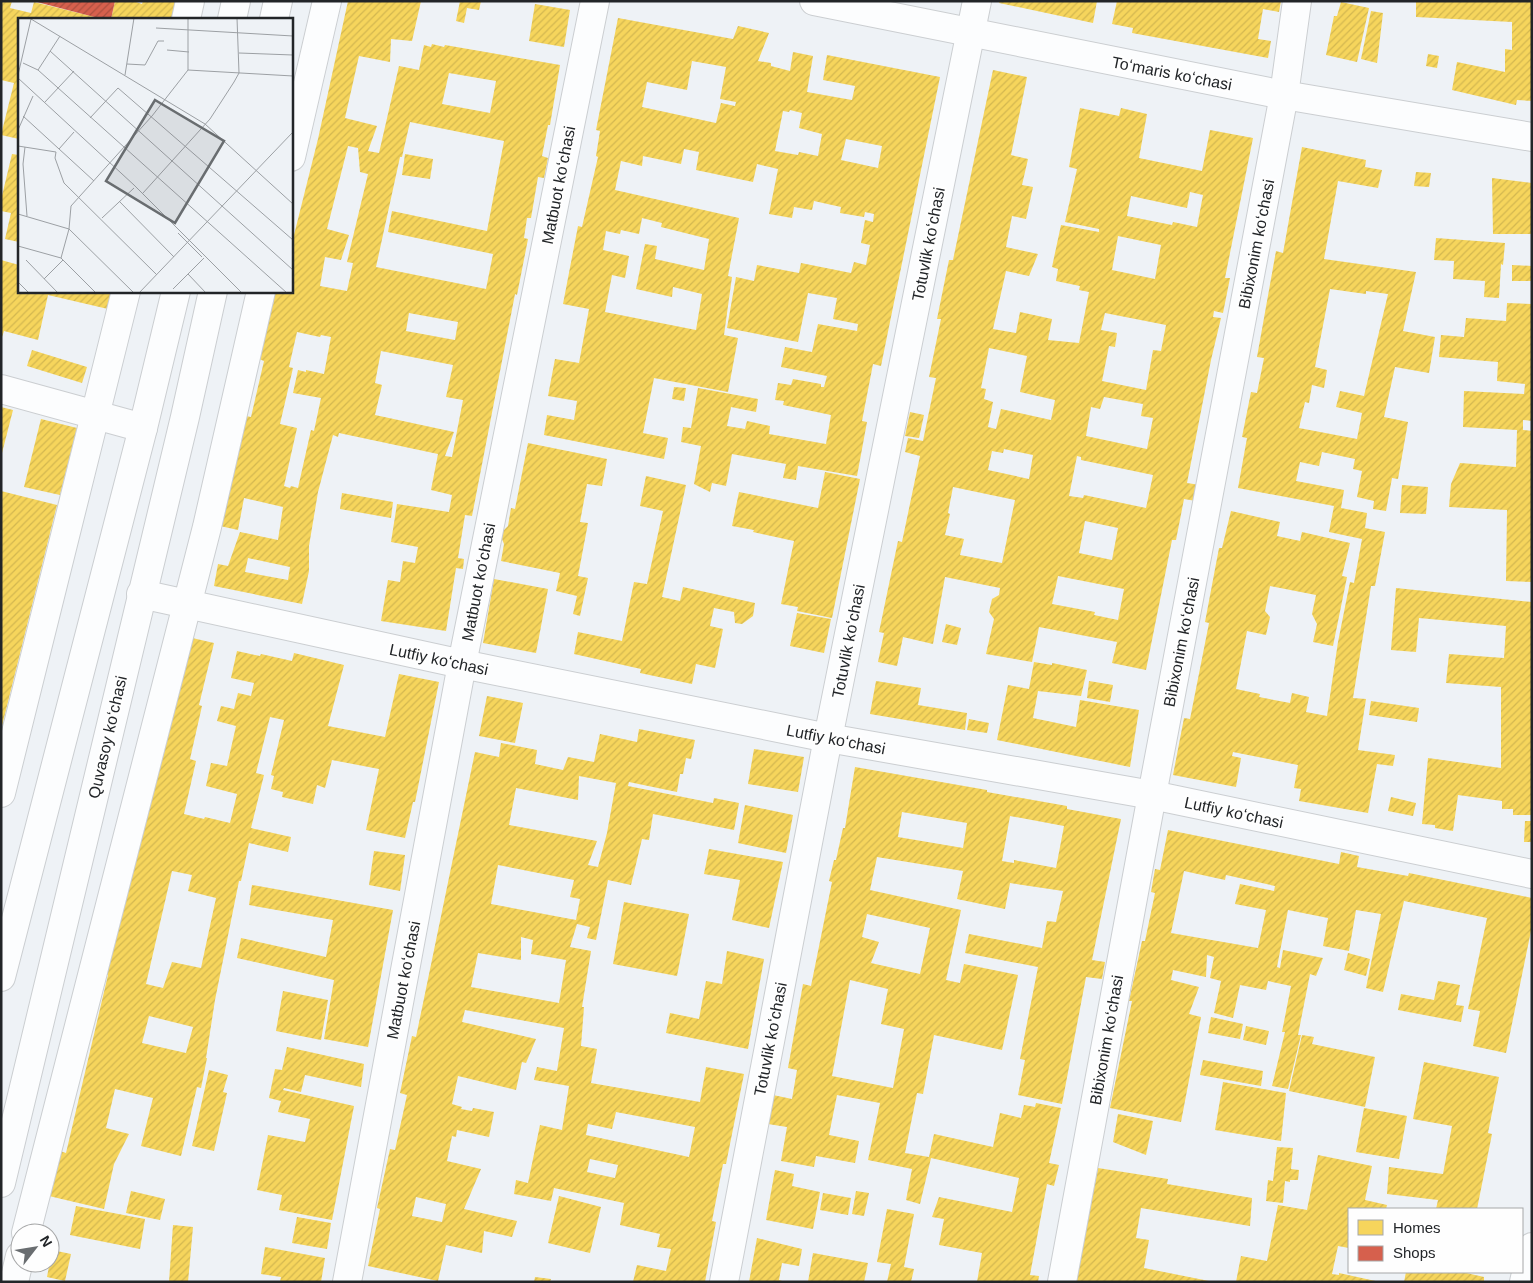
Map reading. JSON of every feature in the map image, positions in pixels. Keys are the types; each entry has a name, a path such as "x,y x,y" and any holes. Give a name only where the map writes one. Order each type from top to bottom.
{"street":[{"path":"186,18 190,1"},
{"path":"232,18 236,1"},
{"path":"274,18 278,1"},
{"path":"292,153 327,1"},
{"name":"Matbuot koʻchasi","path":"347,1282 462,664 595,1"},
{"name":"Toʻmaris koʻchasi","path":"814,1 1284,95 1532,137"},
{"name":"Totuvlik koʻchasi","path":"724,1282 828,738 977,1"},
{"name":"Bibixonim koʻchasi","path":"1062,1282 1284,95 1297,1"},
{"path":"1,793 126,292"},
{"path":"1,977 143,428 176,292"},
{"name":"Quvasoy koʻchasi","path":"1,1182 185,417 213,292"},
{"path":"29,1223 207,527 260,292"},
{"path":"1,389 143,428"},
{"name":"Lutfiy koʻchasi","path":"141,594 462,664 828,738 1152,795 1532,874"},
{"path":"1524,1282 1532,1247"}],"building: Homes":[{"path":"1,1 12,1 10,8 31,13 34,2 99,18 18,18 18,139 1,135 14,83 1,80"},
{"path":"115,1 133,1 142,4 143,1 178,1 174,18 111,18"},
{"path":"348,1 421,1 412,41 391,39 390,62 359,56 345,118 377,126 368,151 379,153 399,66 419,70 424,45 431,47 432,44 444,47 445,45 560,65 550,125 548,125 542,156 548,158 544,178 538,177 531,218 527,218 524,238 528,239 517,295 515,294 472,516 465,515 458,558 464,559 463,569 456,568 446,631 381,621 388,580 400,582 403,561 415,563 418,547 391,542 397,504 449,512 452,495 431,490 438,454 339,433 338,437 333,435 318,492 309,546 309,571 302,604 214,586 218,564 228,566 240,532 278,540 283,507 244,498 238,530 220,526 241,415 251,417 264,361 259,359 271,304 273,305 275,292 292,292 292,243 318,139","holes":["449,73 496,81 490,113 442,104","410,122 504,141 487,231 392,211 388,232 493,254 486,289 376,267 400,157 402,157","348,146 358,148 360,172 368,174 347,262 353,263 347,291 320,286 325,257 341,260 349,235 327,229","409,313 458,322 455,340 406,331","297,332 320,337 321,335 331,337 324,374 298,370 293,393 321,398 314,431 311,430 298,488 284,486 297,428 280,424 293,368 289,367","381,351 453,365 446,397 463,400 452,457 445,456 454,432 375,415 382,385 375,383","248,558 290,567 288,580 245,572"]},
{"path":"460,1 481,1 479,10 467,8 464,23 456,21"},
{"path":"1000,1 1097,1 1093,23 999,3"},
{"path":"1117,1 1281,1 1279,12 1263,9 1258,39 1271,41 1268,58 1132,33 1133,28 1112,24"},
{"path":"1416,1 1532,1 1532,101 1517,100 1516,105 1452,90 1457,62 1505,72 1505,49 1512,50 1512,22 1416,17"},
{"path":"1341,2 1369,8 1357,62 1326,55 1334,16 1337,16"},
{"path":"535,4 570,10 564,47 529,41"},
{"path":"1371,11 1383,13 1377,63 1361,59"},
{"path":"618,18 733,39 738,26 769,33 758,61 771,63 771,66 790,71 793,52 813,56 807,92 852,100 855,86 823,80 827,55 940,77 881,366 873,364 862,421 867,422 857,476 798,466 796,480 783,478 786,464 732,454 726,486 712,483 710,492 694,484 701,446 681,442 683,427 691,428 698,388 758,399 756,412 731,407 727,426 745,429 747,421 770,426 769,434 826,444 831,415 783,405 784,401 775,400 778,383 791,385 793,379 821,384 821,387 824,387 827,376 781,367 785,347 812,352 818,324 857,331 858,324 833,319 837,298 808,293 798,342 727,328 736,277 754,281 757,265 799,273 801,263 851,273 854,262 866,265 870,245 861,243 865,220 873,222 874,214 865,212 864,217 840,213 841,207 814,201 812,210 794,207 792,218 769,214 778,169 757,164 753,182 696,170 699,152 684,149 681,164 643,156 642,166 621,161 615,190 739,218 728,276 732,277 724,335 738,338 728,392 654,378 643,433 668,438 664,459 544,435 547,415 574,420 577,401 548,396 555,359 579,363 589,309 563,304 578,226 582,227 598,157 596,156 600,131 596,130","holes":["692,61 726,67 720,99 736,102 735,106 721,103 716,123 642,107 647,82 687,90","790,110 802,113 799,128 822,134 818,156 799,152 798,155 775,151 783,111 789,112","846,139 882,146 878,168 841,160","642,218 662,223 661,227 709,239 704,270 655,259 657,246 645,244 636,289 672,297 673,287 702,294 696,330 605,312 612,275 625,278 629,256 603,250 606,231 620,234 621,230 639,234"]},
{"path":"1428,54 1439,56 1437,68 1426,66"},
{"path":"993,70 1027,77 1011,155 1028,159 1022,185 1033,187 1026,219 1012,216 1006,247 1038,254 1029,276 1006,271 993,329 1016,333 1020,312 1052,319 1048,340 1079,343 1089,292 1079,290 1080,286 1056,281 1058,269 1052,267 1061,225 1099,232 1099,229 1065,222 1077,169 1069,167 1080,108 1119,116 1121,108 1147,114 1139,158 1202,171 1210,130 1253,138 1225,278 1230,278 1223,313 1214,311 1213,317 1221,318 1187,483 1200,485 1196,501 1184,499 1176,540 1172,540 1146,670 1112,663 1117,642 1039,627 1032,662 986,654 994,619 989,612 992,599 999,595 1000,588 945,577 933,644 903,637 897,666 878,662 884,633 879,632 898,541 902,542 920,456 905,452 908,438 923,441 936,378 929,377 941,319 937,319 949,260 953,260","holes":["1190,192 1203,195 1197,227 1173,222 1172,225 1127,216 1131,196 1187,208","1118,236 1161,245 1155,279 1112,270","1105,313 1166,325 1161,351 1153,350 1146,390 1102,381 1109,346 1115,347 1117,333 1101,330","989,348 1027,356 1020,392 1055,400 1051,420 1001,409 996,429 988,427 993,402 984,399 986,389 981,388","1104,397 1143,404 1141,416 1153,418 1147,449 1086,436 1091,407 1100,409","1004,449 1033,455 1029,479 988,470 992,451 1003,453","1077,456 1081,457 1081,460 1153,475 1146,508 1084,495 1083,498 1069,496","953,487 1015,500 1002,563 960,555 964,539 945,535 950,514 948,513","1085,521 1118,528 1112,560 1079,553","1058,576 1124,589 1118,620 1094,615 1095,612 1052,604"]},
{"path":"1302,147 1366,160 1365,167 1382,170 1378,188 1338,181 1324,259 1416,272 1403,331 1435,337 1429,373 1395,367 1384,417 1408,422 1398,479 1392,478 1386,511 1373,509 1374,501 1357,497 1362,471 1353,469 1355,459 1322,452 1319,466 1300,462 1296,481 1344,490 1341,508 1367,513 1365,528 1385,532 1375,586 1371,586 1353,698 1366,699 1358,750 1395,755 1393,766 1377,764 1368,813 1299,801 1301,789 1294,788 1298,765 1233,752 1232,756 1241,758 1236,787 1173,775 1184,718 1190,719 1209,623 1205,622 1219,548 1222,548 1231,511 1280,522 1277,536 1300,541 1302,532 1350,543 1342,576 1347,577 1333,646 1313,642 1317,624 1312,614 1316,595 1270,586 1265,611 1270,617 1266,635 1247,631 1236,689 1260,694 1259,697 1290,703 1292,693 1309,697 1306,712 1327,716 1338,642 1350,582 1354,583 1362,539 1329,532 1334,506 1238,488 1247,438 1242,437 1251,392 1257,393 1264,358 1257,357 1276,251 1283,253","holes":["1330,289 1366,294 1366,291 1388,294 1364,396 1340,391 1336,407 1362,413 1357,439 1299,428 1305,402 1309,403 1312,385 1324,388 1327,370 1315,367"]},
{"path":"12,154 18,155 18,242 5,239 11,213 1,211 1,200"},
{"path":"405,154 433,159 430,179 402,175"},
{"path":"1416,172 1431,173 1429,187 1414,186"},
{"path":"1492,178 1532,183 1532,234 1493,234"},
{"path":"1436,238 1505,243 1503,265 1501,264 1499,298 1484,297 1485,281 1453,279 1454,261 1434,260"},
{"path":"1,260 18,265 18,292 113,292 108,309 48,295 38,340 4,331 1,340"},
{"path":"1512,265 1532,266 1532,281 1512,281"},
{"path":"1507,303 1532,304 1532,421 1523,420 1523,430 1532,431 1532,582 1506,581 1507,510 1449,507 1451,484 1460,463 1516,467 1517,430 1463,427 1464,391 1524,394 1525,384 1497,381 1498,362 1439,357 1441,335 1464,337 1466,318 1506,321"},
{"path":"32,350 87,367 82,383 27,366"},
{"path":"674,387 686,388 684,401 672,399"},
{"path":"1,407 13,410 2,453 1,453"},
{"path":"910,412 924,415 919,438 905,436"},
{"path":"41,419 77,428 60,495 24,487"},
{"path":"528,443 607,459 602,486 587,484 580,522 588,523 578,576 588,578 580,616 573,614 577,596 556,591 560,573 501,561 504,544 500,534 508,526 511,508 515,509"},
{"path":"825,472 860,479 832,618 797,611 798,607 781,604 794,541 732,526 739,492 818,508"},
{"path":"646,476 686,485 662,597 680,601 683,587 755,603 753,616 742,624 735,623 734,612 714,608 710,626 723,629 715,668 696,664 692,684 640,673 641,669 574,654 578,632 622,641 634,582 647,584 663,511 640,506"},
{"path":"1402,485 1428,487 1426,514 1400,513"},
{"path":"1,491 57,505 2,726 1,726"},
{"path":"342,493 393,502 391,518 340,509"},
{"path":"494,579 548,589 536,653 483,643"},
{"path":"1396,588 1532,602 1532,815 1513,815 1513,809 1502,809 1502,801 1458,795 1453,831 1435,828 1435,825 1422,824 1428,758 1501,768 1501,687 1446,683 1449,654 1504,658 1506,626 1419,618 1416,652 1391,650"},
{"path":"797,613 831,619 824,653 790,646"},
{"path":"946,624 961,628 957,645 942,642"},
{"path":"188,637 214,643 199,705 202,706 190,759 196,761 184,814 204,819 205,817 230,823 237,794 206,786 211,763 227,766 236,726 217,721 221,706 234,709 238,693 251,696 254,683 231,678 237,651 292,661 294,653 344,665 328,726 385,737 399,674 439,682 415,802 413,802 405,838 366,830 379,769 332,760 325,788 317,785 313,804 282,797 283,792 271,789 274,776 271,775 284,720 270,717 256,773 264,775 251,828 291,837 288,852 249,843 241,881 239,881 215,1000 201,1088 197,1087 181,1156 141,1146 153,1098 115,1089 106,1128 129,1134 114,1164 104,1209 49,1196 60,1151 66,1153 108,975 105,974","holes":["172,871 192,875 188,891 216,898 201,968 172,962 163,988 146,984","149,1016 193,1027 186,1053 142,1043"]},
{"path":"1034,662 1052,665 1052,663 1087,670 1081,696 1038,691 1033,718 1076,727 1080,700 1139,710 1130,767 997,740 1008,685 1029,689"},
{"path":"876,681 921,688 918,705 967,713 965,730 870,714"},
{"path":"1089,681 1113,685 1110,702 1087,698"},
{"path":"487,696 523,703 515,743 479,736"},
{"path":"1371,701 1419,708 1417,722 1369,715"},
{"path":"969,719 989,723 987,733 967,730"},
{"path":"639,729 695,740 691,759 686,758 683,774 680,774 677,792 629,782 628,786 713,803 714,798 739,803 734,830 653,814 649,840 642,839 631,885 608,880 596,940 587,938 590,927 577,924 570,947 591,951 582,1007 584,1007 581,1046 597,1049 591,1083 700,1102 706,1067 744,1074 726,1164 723,1164 712,1221 716,1222 705,1282 633,1282 637,1265 666,1271 671,1249 657,1247 660,1234 620,1225 624,1203 554,1188 551,1201 514,1194 516,1180 528,1183 540,1125 562,1130 569,1086 534,1080 537,1067 557,1071 564,1028 465,1010 462,1022 536,1039 526,1063 522,1062 516,1090 458,1076 452,1104 462,1107 461,1109 472,1111 473,1108 494,1112 489,1137 457,1130 456,1137 452,1136 447,1161 481,1169 464,1209 517,1221 512,1237 484,1231 482,1253 446,1245 438,1281 368,1266 380,1209 377,1208 390,1149 395,1150 407,1095 400,1093 412,1036 416,1037 475,752 499,757 501,743 537,750 535,764 563,770 568,757 594,762 600,734 637,742","holes":["579,776 616,783 607,833 598,867 588,865 597,841 509,825 516,788 578,800","498,865 574,880 570,897 580,899 576,920 491,904","521,937 533,940 531,954 566,960 559,1003 471,987 478,953 521,960","616,1112 695,1127 689,1157 586,1135 588,1124 612,1129","590,1159 618,1165 615,1178 587,1172","416,1197 446,1204 442,1222 412,1216"]},
{"path":"754,749 804,757 798,792 748,784"},
{"path":"855,767 987,790 987,792 1067,806 1067,809 1121,819 1092,960 1105,962 1102,979 1086,977 1062,1104 1018,1095 1025,1060 1020,1059 1038,967 965,953 969,934 1042,948 1047,921 1056,922 1063,891 1010,883 1005,909 957,899 963,871 877,857 870,890 961,910 946,980 960,983 964,964 1018,975 1002,1050 934,1035 923,1094 917,1093 905,1153 929,1157 934,1134 993,1147 1000,1113 1021,1118 1024,1105 1035,1107 1036,1103 1061,1108 1049,1163 1059,1165 1054,1186 1047,1184 1030,1275 1039,1276 1038,1282 977,1282 982,1253 939,1245 944,1219 932,1217 939,1197 1012,1212 1019,1178 931,1158 920,1204 906,1200 912,1169 868,1160 880,1103 837,1095 829,1135 859,1141 855,1163 816,1156 814,1167 781,1161 787,1127 768,1124 773,1095 792,1099 797,1070 788,1068 803,984 811,986 832,882 829,881 843,828 845,828","holes":["902,812 967,823 963,848 898,837","1010,816 1064,826 1056,868 1014,860 1014,863 1002,861","867,914 930,928 920,974 871,963 879,942 862,937","850,980 888,989 881,1024 904,1029 893,1088 832,1076"]},
{"path":"1391,797 1416,803 1413,816 1388,811"},
{"path":"745,805 793,815 786,853 738,843"},
{"path":"1525,821 1532,821 1532,842 1524,842"},
{"path":"1168,830 1339,864 1341,852 1359,856 1357,867 1408,876 1409,873 1532,898 1532,926 1506,1053 1473,1046 1480,1011 1468,1009 1487,918 1404,901 1383,992 1366,988 1381,914 1356,910 1349,951 1323,946 1328,918 1288,910 1277,967 1280,968 1283,950 1323,958 1316,976 1310,974 1298,1035 1301,1035 1288,1089 1272,1086 1285,1032 1282,1032 1291,986 1268,981 1266,990 1240,985 1233,1018 1214,1013 1221,981 1210,978 1214,957 1207,955 1206,977 1173,970 1171,980 1199,987 1189,1014 1201,1017 1181,1122 1110,1108 1132,1001 1129,1001 1142,941 1145,941 1155,893 1151,892 1155,869 1160,870","holes":["1184,871 1225,880 1226,875 1275,886 1274,891 1240,884 1235,904 1266,910 1258,948 1171,933"]},
{"path":"709,849 783,862 769,928 732,920 740,880 704,874"},
{"path":"374,851 405,855 400,891 369,885"},
{"path":"252,885 393,910 368,1047 324,1039 334,980 237,958 241,938 326,957 333,920 249,905"},
{"path":"624,902 689,914 677,976 613,964"},
{"path":"727,951 764,959 748,1049 666,1033 670,1013 699,1019 706,981 722,984"},
{"path":"1348,953 1370,959 1366,976 1344,970"},
{"path":"1438,981 1460,985 1456,1005 1464,1006 1461,1022 1398,1010 1401,994 1434,1000"},
{"path":"283,991 328,1000 321,1040 276,1031"},
{"path":"1211,1017 1243,1024 1240,1039 1208,1033"},
{"path":"1246,1026 1269,1031 1266,1045 1243,1040"},
{"path":"1302,1035 1314,1037 1312,1044 1375,1057 1365,1107 1289,1091"},
{"path":"287,1047 364,1064 361,1087 305,1075 301,1092 284,1088 283,1090 354,1106 332,1220 279,1210 282,1195 257,1190 268,1135 305,1142 310,1119 278,1112 281,1101 269,1098 275,1069 282,1070"},
{"path":"1203,1060 1263,1071 1261,1086 1200,1075"},
{"path":"1424,1062 1499,1077 1488,1133 1492,1134 1477,1208 1436,1208 1438,1200 1387,1194 1389,1167 1443,1174 1452,1126 1413,1119"},
{"path":"209,1070 228,1075 223,1092 227,1093 214,1151 192,1146"},
{"path":"1223,1082 1286,1093 1281,1141 1215,1130"},
{"path":"1364,1108 1407,1116 1399,1159 1356,1152"},
{"path":"1118,1114 1153,1121 1146,1155 1113,1142"},
{"path":"1277,1147 1293,1148 1291,1169 1299,1170 1298,1180 1285,1181 1283,1203 1266,1201 1268,1180 1273,1181"},
{"path":"1318,1155 1372,1166 1365,1200 1387,1205 1386,1208 1348,1208 1348,1248 1338,1246 1332,1274 1339,1275 1339,1273 1380,1282 1236,1282 1241,1256 1267,1261 1278,1205 1307,1210"},
{"path":"1098,1168 1168,1179 1167,1184 1252,1198 1250,1226 1141,1208 1136,1238 1149,1240 1144,1268 1214,1282 1076,1282"},
{"path":"775,1170 794,1174 792,1186 820,1192 813,1229 766,1220"},
{"path":"131,1191 165,1199 160,1220 126,1213"},
{"path":"856,1191 869,1193 864,1216 852,1214"},
{"path":"823,1193 851,1198 848,1215 820,1210"},
{"path":"559,1196 601,1207 590,1253 548,1243"},
{"path":"76,1206 145,1219 140,1249 70,1235"},
{"path":"887,1209 914,1214 904,1267 914,1269 911,1282 887,1282 891,1264 877,1262"},
{"path":"297,1217 331,1223 327,1249 292,1243"},
{"path":"173,1225 193,1227 188,1282 169,1282"},
{"path":"757,1238 802,1249 799,1266 782,1263 779,1280 785,1282 749,1282"},
{"path":"265,1247 325,1258 321,1282 280,1282 281,1277 261,1274"},
{"path":"60,1252 71,1254 65,1281 47,1277 48,1273 60,1273"},
{"path":"813,1253 868,1263 864,1282 808,1282"},
{"path":"1406,1273 1466,1273 1484,1277 1484,1282 1404,1282"},
{"path":"535,1277 551,1279 550,1282 534,1282"}],"building: Shops":[{"path":"33,1 115,1 111,18 98,18"}]}
